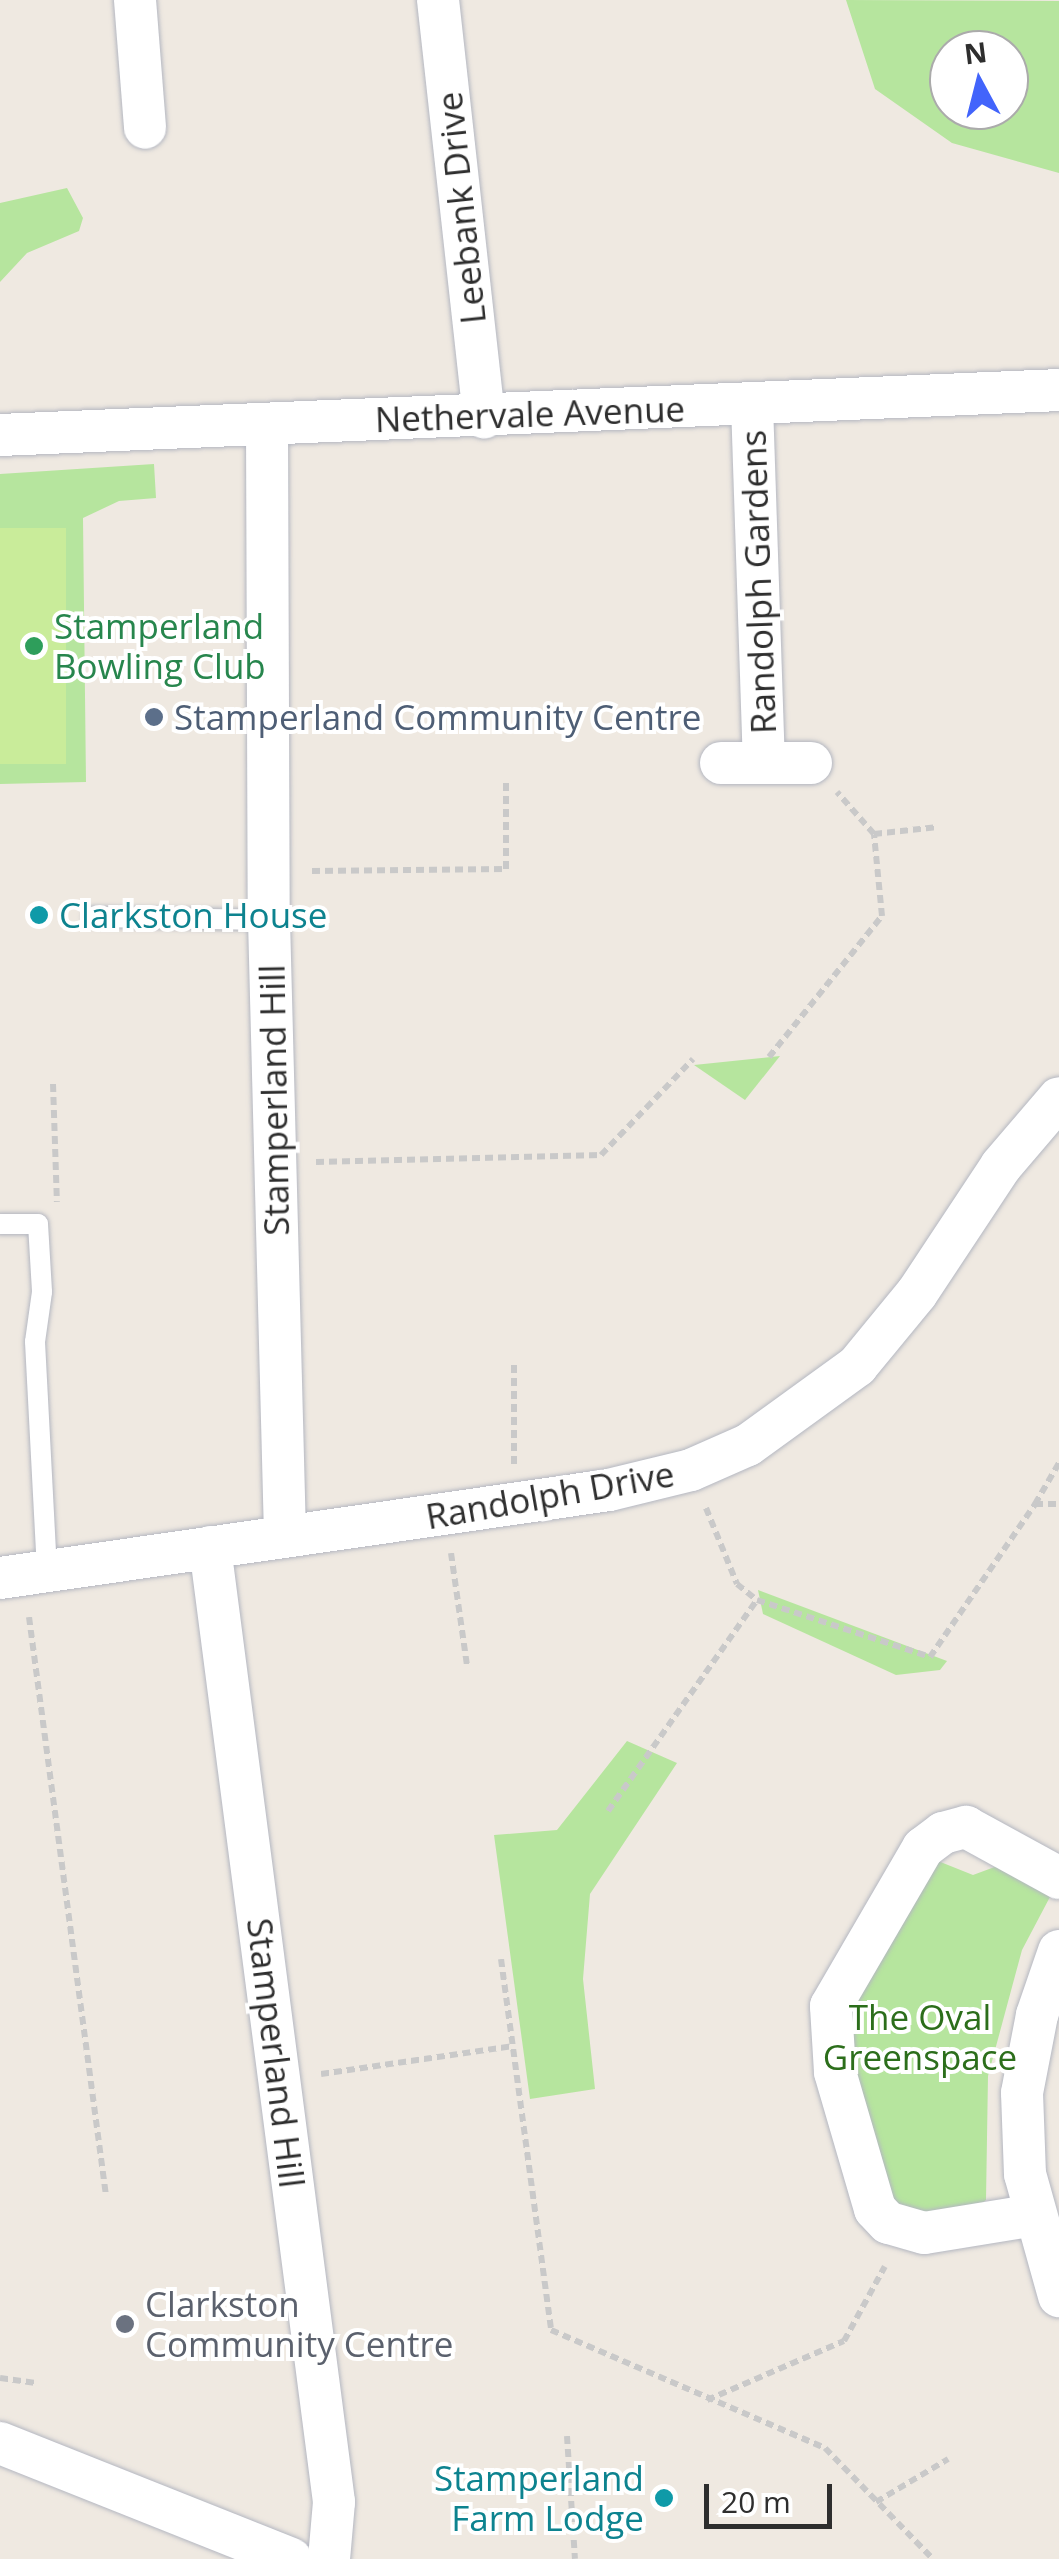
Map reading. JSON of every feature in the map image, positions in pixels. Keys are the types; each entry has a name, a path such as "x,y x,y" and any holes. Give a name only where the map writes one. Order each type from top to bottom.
{"street":[{"path":"135,0 144,128"},
{"name":"Leebank Drive","path":"438,0 484,417"},
{"name":"Nethervale Avenue","path":"0,435 1059,390"},
{"name":"Randolph Gardens","path":"752,404 764,760"},
{"name":"Stamperland Hill","path":"266,425 270,920 284,1536"},
{"name":"Randolph Gardens","path":"721,762 811,763"},
{"name":"Randolph Drive","path":"24,1575 210,1546 447,1516 691,1470 764,1435 857,1366 917,1294 1000,1166 1059,1098"},
{"name":"Stamperland Hill","path":"210,1546 334,2502 329,2559"},
{"path":"1034,2216 905,2230 888,2222 868,2194 829,2042 831,2006 924,1848 944,1833 966,1826 1059,1878"},
{"path":"1059,1951 1037,2015 1022,2093 1025,2174 1059,2296"},
{"path":"0,2442 273,2556"}],"lane":[{"path":"93,918 270,920"},
{"path":"0,1224 38,1224 42,1292 35,1342 24,1575"}],"path":[{"path":"770,1057 882,916 874,834 811,763"},
{"path":"271,871 506,869 506,781"},
{"path":"874,834 938,826"},
{"path":"275,1162 601,1155 693,1059"},
{"path":"514,1360 514,1505"},
{"path":"691,1470 737,1584 758,1600 930,1657 1059,1464"},
{"path":"1035,1504 1059,1504"},
{"path":"447,1516 467,1666"},
{"path":"24,1575 106,2196"},
{"path":"608,1812 758,1600"},
{"path":"501,1958 551,2330 825,2448 933,2559"},
{"path":"280,2080 512,2046"},
{"path":"706,2400 844,2341 905,2230"},
{"path":"0,2378 36,2383"},
{"path":"567,2436 575,2559"},
{"path":"876,2502 948,2458"}],"green space":[{"path":"846,0 1059,1 1059,173 952,143 933,130 1029,130 1029,30 929,30 929,127 875,89"},
{"path":"67,188 83,218 79,231 27,253 0,282 0,203"},
{"path":"154,464 156,498 119,501 83,518 86,782 0,784 0,474"},
{"name":"Stamperland Bowling Club","path":"0,528 66,528 66,764 0,764"},
{"path":"780,1056 745,1100 694,1065"},
{"path":"758,1590 947,1661 940,1670 896,1675 763,1614"},
{"path":"627,1741 677,1763 590,1894 583,1979 595,2089 530,2099 494,1835 557,1830"},
{"name":"The Oval Greenspace","path":"933,1859 973,1875 1000,1865 1051,1895 1022,1950 988,2076 986,2200 973,2210 917,2218 884,2195 843,2052 849,2008"}],"place":[{"name":"Stamperland Bowling Club","path":"34,646"},
{"name":"Stamperland Community Centre","path":"154,717"},
{"name":"Clarkston House","path":"39,915"},
{"name":"Clarkston Community Centre","path":"125,2324"},
{"name":"Stamperland Farm Lodge","path":"664,2498"}]}
